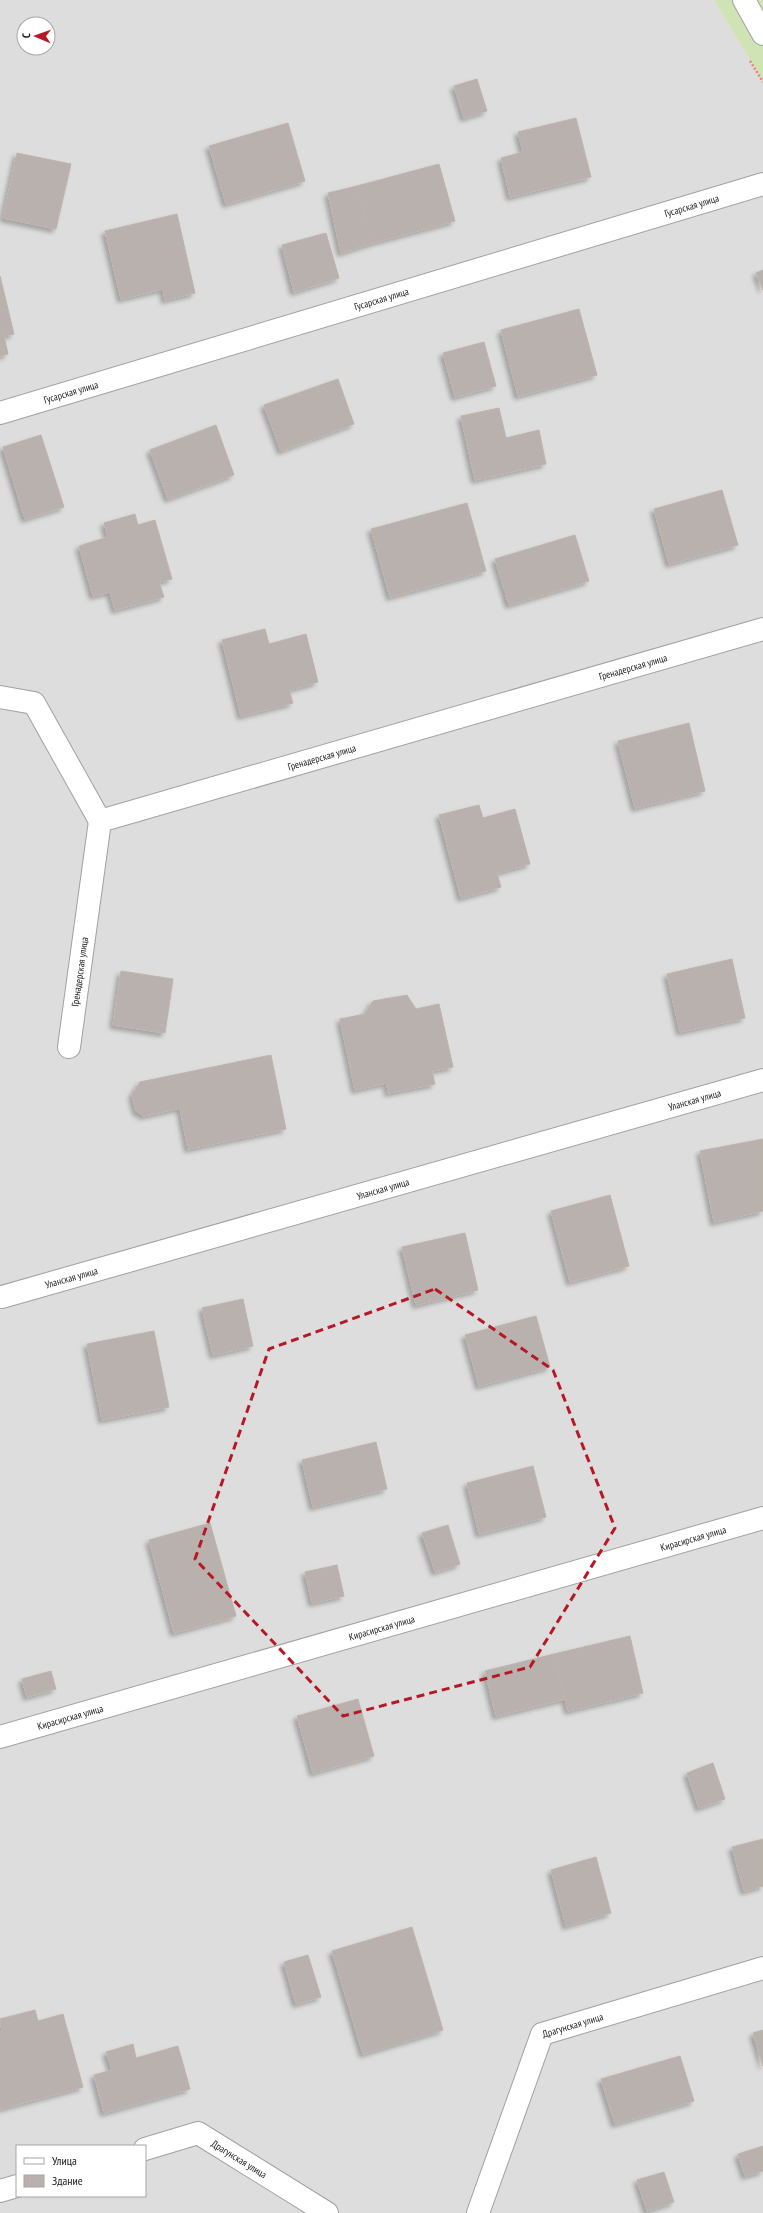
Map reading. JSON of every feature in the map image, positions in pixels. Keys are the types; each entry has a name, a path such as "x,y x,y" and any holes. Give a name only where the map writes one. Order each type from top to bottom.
{"street":[{"path":"744,0 763,34"},
{"name":"Гусарская улица","path":"0,413 763,184"},
{"name":"Гренадерская улица","path":"69,1047 100,820 763,629"},
{"path":"0,697 34,703 100,820"},
{"name":"Уланская улица","path":"2,1297 763,1080"},
{"name":"Кирасирская улица","path":"0,1737 763,1518"},
{"name":"Драгунская улица","path":"478,2213 542,2034 763,1968"},
{"name":"Драгунская улица","path":"146,2149 198,2133 327,2213"},
{"path":"0,2191 16,2186"}],"highlighted area":[{"path":"435,1289 553,1370 615,1528 530,1667 343,1716 195,1559 269,1349"}],"shaded area":[{"path":"0,0 714,0 763,82 763,2213 0,2213"}],"green space":[{"path":"714,0 763,0 763,82"}],"building":[{"path":"477,79 487,111 464,118 454,86"},
{"path":"576,118 591,177 510,197 501,158 523,152 518,132"},
{"path":"288,123 305,181 226,204 209,146"},
{"path":"17,153 71,164 56,229 3,218"},
{"path":"439,164 455,221 372,243 357,186"},
{"path":"357,186 372,243 341,253 328,193"},
{"path":"177,214 195,293 165,300 163,289 121,299 105,231"},
{"path":"326,233 339,278 294,292 282,245"},
{"path":"763,270 763,290 756,273"},
{"path":"0,276 14,334 4,336 8,354 0,356"},
{"path":"579,309 597,375 518,396 501,330"},
{"path":"484,342 496,386 455,397 443,353"},
{"path":"338,379 354,424 281,451 264,405"},
{"path":"499,408 506,438 539,430 546,464 475,480 461,416"},
{"path":"216,425 234,475 168,499 150,450"},
{"path":"41,435 64,507 25,519 3,447"},
{"path":"722,490 738,545 669,564 654,509"},
{"path":"467,503 486,571 390,597 371,529"},
{"path":"135,514 138,525 155,520 172,579 159,582 164,597 115,610 110,592 93,596 79,546 108,537 104,523"},
{"path":"575,535 589,581 509,605 495,559"},
{"path":"265,629 269,644 306,634 318,682 289,690 293,703 241,716 222,640"},
{"path":"689,723 705,791 635,808 618,741"},
{"path":"479,805 483,818 515,809 530,864 497,873 501,887 461,898 439,815"},
{"path":"732,959 745,1018 680,1032 667,974"},
{"path":"121,971 173,979 165,1033 113,1025"},
{"path":"407,995 416,1009 439,1004 453,1067 432,1071 435,1084 388,1093 387,1083 355,1090 340,1019 365,1014 373,1001"},
{"path":"271,1055 286,1129 188,1149 180,1108 144,1116 136,1111 132,1095 140,1082"},
{"path":"763,1139 763,1211 714,1222 700,1151"},
{"path":"610,1195 629,1266 570,1282 551,1211"},
{"path":"465,1233 478,1290 416,1305 402,1247"},
{"path":"243,1299 253,1346 213,1355 202,1308"},
{"path":"536,1316 550,1367 479,1386 465,1335"},
{"path":"154,1331 169,1407 102,1420 87,1344"},
{"path":"376,1442 387,1489 313,1507 302,1460"},
{"path":"533,1466 546,1517 479,1534 467,1483"},
{"path":"210,1523 236,1616 174,1633 149,1540"},
{"path":"448,1525 460,1564 435,1572 422,1533"},
{"path":"337,1565 344,1596 312,1603 305,1572"},
{"path":"630,1636 643,1693 568,1711 554,1654"},
{"path":"554,1654 565,1699 496,1716 485,1671"},
{"path":"51,1671 56,1689 27,1697 22,1679"},
{"path":"358,1699 374,1756 313,1773 297,1716"},
{"path":"713,1763 725,1799 699,1808 687,1773"},
{"path":"763,1839 763,1886 744,1891 732,1847"},
{"path":"596,1857 611,1913 566,1926 551,1870"},
{"path":"412,1927 443,2030 363,2054 332,1951"},
{"path":"308,1955 321,1997 296,2004 284,1962"},
{"path":"35,2010 38,2021 63,2014 83,2087 0,2109 0,2032 2,2031 0,2019"},
{"path":"763,2030 763,2066 753,2033"},
{"path":"133,2044 136,2058 178,2046 190,2089 104,2113 94,2075 112,2070 106,2052"},
{"path":"680,2056 694,2101 615,2124 601,2079"},
{"path":"763,2146 763,2171 745,2176 738,2154"},
{"path":"664,2172 674,2202 647,2211 637,2180"}]}
